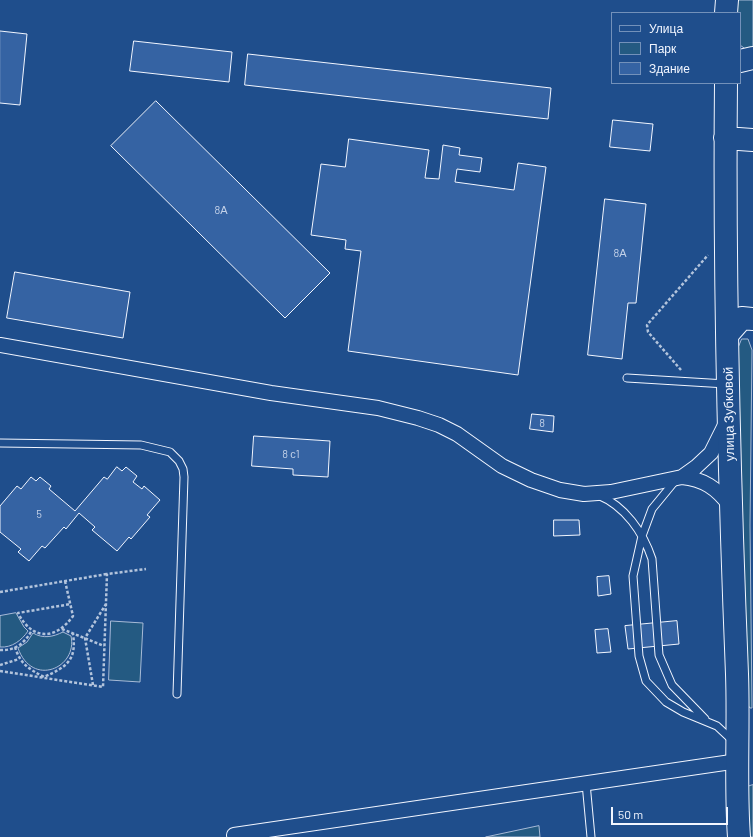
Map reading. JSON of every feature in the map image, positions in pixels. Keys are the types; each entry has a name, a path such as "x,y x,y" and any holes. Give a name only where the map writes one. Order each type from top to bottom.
{"main road":[{"path":"726,12 727,0"},
{"path":"741,60 753,58"},
{"path":"741,78 753,74"},
{"name":"улица Зубковой","path":"730,84 724,138 730,506 738,694 743,751 739,837"},
{"path":"724,138 753,140"},
{"path":"728,334 742,318 753,319"}],"street":[{"path":"0,345 271,393 378,408 439,425 457,434 502,466 531,480 560,490 584,494 594,493 641,487 682,477 708,484 717,490 730,506"},
{"path":"682,477 696,467 711,453 728,418"},
{"path":"234,835 586,783 743,751"}],"lane":[{"path":"627,378 728,384"},
{"path":"0,443 141,445 170,452 179,461 183,468 184,476 177,694"},
{"path":"682,477 665,492 652,509 642,536 633,576 639,656 646,681 666,702 683,712 717,726 743,751"},
{"path":"594,493 619,508 642,536 652,558 659,656 672,686 708,721"},
{"path":"586,783 591,837"}],"path":[{"path":"683,373 648,332 647,325 709,254"},
{"path":"0,592 146,569"},
{"path":"0,671 103,687 107,574"},
{"path":"65,581 71,604 72,616 65,627 57,632 44,634 32,630 24,624 18,613 71,604"},
{"path":"93,685 85,638 106,603"},
{"path":"61,629 104,646"},
{"path":"0,650 15,647 25,641 32,630"},
{"path":"44,677 60,670 71,659 74,651 73,634"},
{"path":"15,647 20,659 28,669 44,677"},
{"path":"0,665 20,659"}],"green space":[{"path":"737,0 753,0 753,47 748,51 741,46 741,12 737,12"},
{"path":"742,339 748,339 752,350 750,525 752,708 750,708 745,701 736,353"},
{"path":"16,613 28,631 13,645 0,647 0,616"},
{"path":"111,621 143,623 140,682 109,680"},
{"path":"63,632 71,636 71,647 68,657 61,664 52,669 43,670 33,668 25,660 18,648 27,642 33,633 48,637"},
{"path":"753,785 753,837 747,837 746,790 749,786"},
{"path":"539,826 540,837 486,837"}],"building":[{"path":"0,31 27,34 20,105 0,103"},
{"path":"134,41 232,52 229,82 130,71"},
{"path":"248,54 551,88 548,119 245,85"},
{"path":"156,101 330,273 285,318 111,146"},
{"path":"613,120 653,124 650,151 610,147"},
{"path":"349,139 429,150 425,178 439,179 443,145 460,148 459,155 482,158 480,172 457,169 455,182 514,190 518,163 546,167 518,375 348,351 361,251 345,249 346,240 311,235 321,164 345,167"},
{"path":"605,199 646,204 636,303 628,303 622,359 588,355"},
{"path":"15,272 130,292 123,338 7,318"},
{"path":"532,414 554,416 553,432 530,429"},
{"path":"254,436 330,441 328,477 293,475 293,469 252,466"},
{"path":"117,467 122,471 126,467 137,476 133,482 142,489 144,486 160,500 147,515 150,517 131,539 129,537 117,551 92,530 95,527 79,513 66,529 64,527 45,548 42,546 29,561 18,552 21,549 0,532 0,506 17,486 21,489 31,477 36,481 40,477 51,486 49,489 75,511 104,477 107,479"},
{"path":"554,520 579,520 580,535 554,536"},
{"path":"609,576 611,594 598,596 597,577"},
{"path":"677,621 679,644 628,649 625,626"},
{"path":"608,629 611,652 597,653 595,630"}]}
